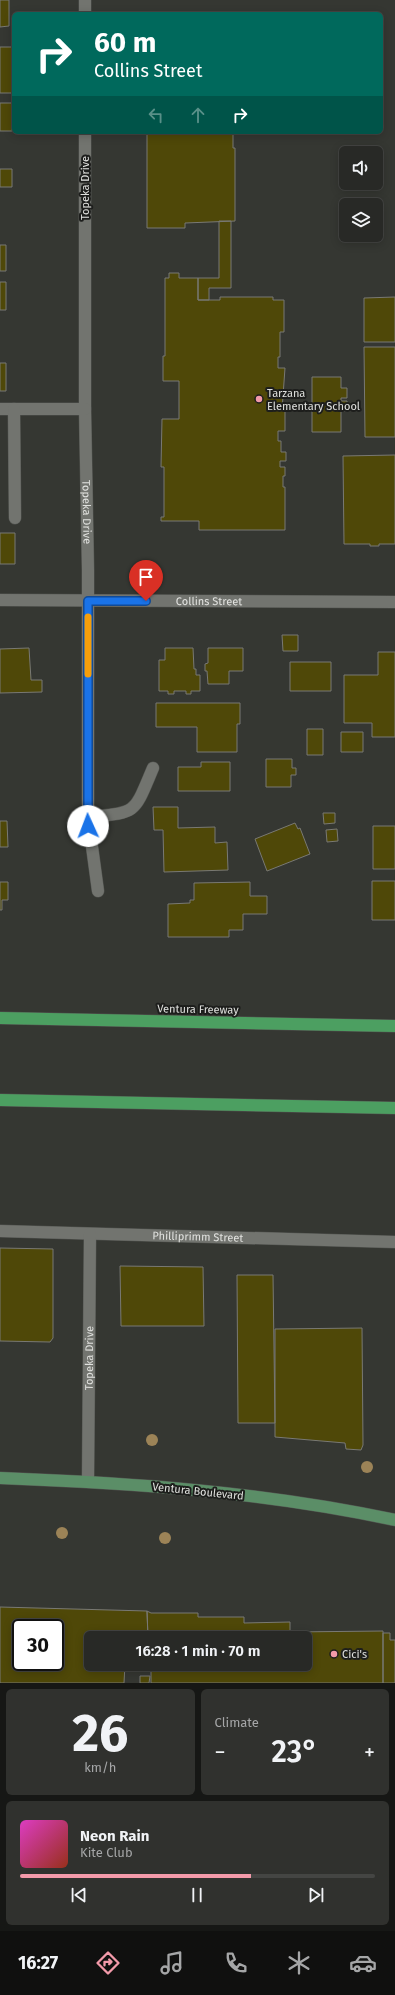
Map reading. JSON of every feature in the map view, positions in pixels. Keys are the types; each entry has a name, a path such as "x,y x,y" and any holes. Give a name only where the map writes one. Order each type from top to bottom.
{"highway":[{"name":"Ventura Freeway","path":"0,1018 395,1026"},
{"path":"0,1100 395,1108"}],"main road":[{"name":"Ventura Boulevard","path":"0,1478 88,1481 190,1489 323,1506 395,1520"}],"street":[{"path":"85,0 85,12"},
{"name":"Topeka Drive","path":"85,134 85,409 88,601 88,817 98,890"},
{"path":"0,409 85,409"},
{"path":"14,409 15,518"},
{"name":"Collins Street","path":"0,600 395,602"},
{"path":"88,817 123,813 132,810 138,803 153,768"},
{"name":"Philliprimm Street","path":"0,1231 395,1242"},
{"name":"Topeka Drive","path":"88,1481 90,1234"}],"building":[{"path":"0,0 9,0 9,26 0,27"},
{"path":"0,47 12,47 12,93 0,93"},
{"path":"0,103 12,103 12,131 0,131"},
{"path":"147,134 233,134 233,148 235,148 235,221 185,223 185,228 147,228"},
{"path":"0,169 12,169 12,187 0,187"},
{"path":"219,221 231,221 231,288 209,288 209,300 198,300 198,278 219,278"},
{"path":"0,245 6,245 6,271 0,271"},
{"path":"169,273 179,273 179,278 198,278 198,300 220,300 220,297 273,297 273,300 284,300 284,332 280,332 280,357 278,357 278,368 285,368 282,410 285,410 285,431 278,431 278,441 281,441 281,452 286,452 286,461 280,461 280,467 285,467 283,487 285,487 285,530 199,530 199,521 161,521 161,517 164,517 164,467 161,467 162,419 179,419 179,381 163,381 163,356 165,356 165,278 169,278"},
{"path":"0,282 6,282 6,310 0,310"},
{"path":"395,297 395,342 364,342 364,298"},
{"path":"364,347 395,347 395,437 365,437"},
{"path":"0,363 6,363 6,391 0,391"},
{"path":"312,377 341,377 341,388 347,388 347,398 341,398 341,401 347,401 347,411 341,411 341,432 312,432"},
{"path":"395,455 395,544 379,544 379,546 370,546 370,544 344,544 343,456"},
{"path":"0,533 15,533 15,564 0,564"},
{"path":"282,635 298,635 298,651 283,651"},
{"path":"29,648 31,680 42,680 42,692 0,693 0,649"},
{"path":"165,648 193,648 194,669 196,669 196,675 200,675 200,691 191,691 191,694 186,694 186,691 174,691 174,694 168,694 168,691 159,691 159,660 165,660"},
{"path":"208,648 243,648 243,671 229,671 229,684 208,684 205,664 208,663"},
{"path":"378,652 395,652 395,737 372,737 372,723 344,723 344,675 378,675"},
{"path":"290,662 331,662 331,691 290,691"},
{"path":"156,703 240,703 240,724 237,724 237,752 197,752 197,727 156,727"},
{"path":"307,729 323,729 323,755 307,755"},
{"path":"341,732 363,732 363,752 341,752"},
{"path":"266,759 292,759 292,768 296,768 296,775 291,775 291,787 266,787"},
{"path":"201,762 230,762 230,791 178,791 178,767 201,767"},
{"path":"153,807 178,807 178,828 215,827 215,843 227,842 228,870 164,872 163,830 154,830"},
{"path":"323,813 335,813 335,823 324,824"},
{"path":"0,821 7,821 8,847 0,847"},
{"path":"295,823 298,829 300,828 310,854 267,871 255,839"},
{"path":"373,826 395,826 395,869 373,869"},
{"path":"337,829 338,841 327,842 326,830"},
{"path":"372,881 395,881 395,920 372,920"},
{"path":"0,882 8,882 8,900 2,900 2,910 0,910"},
{"path":"250,882 250,896 267,896 267,914 243,914 243,930 229,930 229,937 168,937 168,904 190,903 190,900 194,900 194,883"},
{"path":"0,1248 53,1249 53,1338 50,1342 0,1341"},
{"path":"120,1266 203,1267 204,1326 121,1326"},
{"path":"237,1275 273,1275 275,1423 238,1423"},
{"path":"362,1328 363,1445 361,1450 346,1449 345,1443 275,1437 275,1329"},
{"path":"0,1607 147,1611 148,1631 84,1631 84,1671 125,1671 124,1683 0,1683"},
{"path":"147,1611 151,1613 198,1613 198,1617 244,1617 244,1623 290,1622 290,1631 148,1631"},
{"path":"383,1631 383,1683 151,1683 151,1671 312,1671 312,1632"},
{"path":"383,1633 390,1633 390,1640 395,1640 395,1683 383,1683"},
{"path":"140,1676 150,1676 149,1683 140,1683"}],"slow traffic":[{"path":"88,617 88,674"}],"place":[{"name":"Tarzana Elementary School","path":"259,399"},
{"name":"Cici's","path":"334,1654"}],"route":[{"path":"88,826 88,601 146,601"}]}
